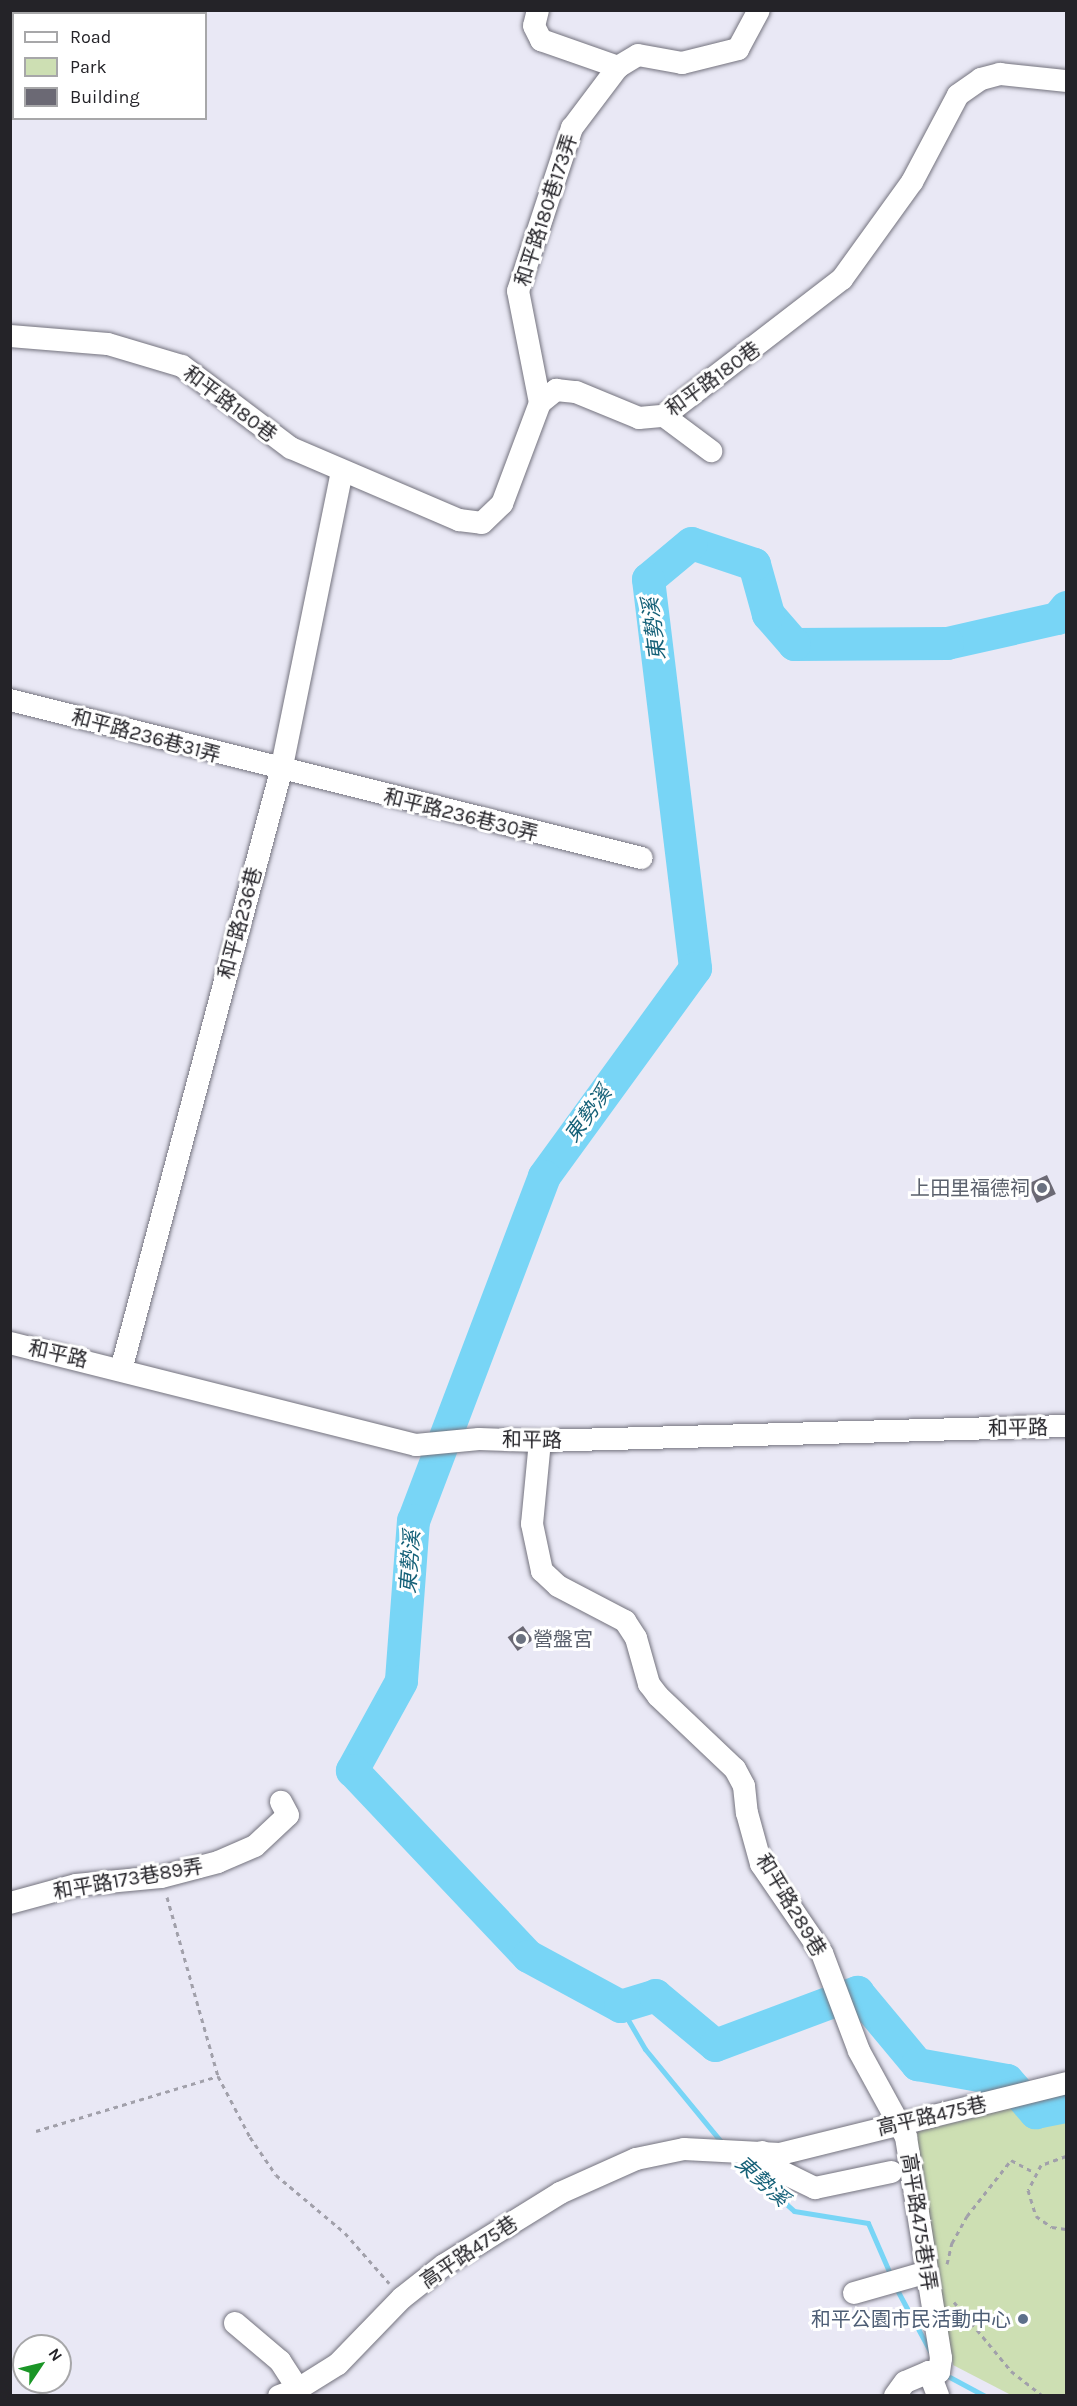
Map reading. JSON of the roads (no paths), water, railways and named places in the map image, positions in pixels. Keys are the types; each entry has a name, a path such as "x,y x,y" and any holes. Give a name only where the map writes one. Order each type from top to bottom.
{"street":[{"path":"538,10 534,26 541,40 618,67 638,55 682,63 738,50 759,10"},
{"name":"和平路180巷173弄","path":"540,403 518,291 572,128 618,67"},
{"name":"和平路180巷","path":"13,342 108,344 182,366 291,448 342,472 459,520 482,522 502,504 540,403 556,390 576,392 639,418 664,416 842,279 912,182 958,95 981,79 1000,74 1066,81"},
{"path":"664,416 711,451"},
{"name":"和平路236巷","path":"121,1370 281,771 342,472"},
{"name":"和平路236巷31弄","path":"10,700 281,771"},
{"name":"和平路236巷30弄","path":"281,771 642,858"},
{"name":"和平路","path":"10,1343 416,1445 479,1439 540,1441 1066,1426"},
{"name":"和平路289巷","path":"540,1441 532,1524 542,1571 558,1586 625,1621 636,1638 650,1684 658,1696 735,1769 744,1786 747,1813 761,1864 822,1953 859,2051 899,2123"},
{"name":"和平路173巷89弄","path":"10,1903 76,1885 161,1877 218,1862 255,1846 288,1815 281,1802"},
{"name":"高平路475巷","path":"288,2392 338,2364 402,2298 444,2265 560,2193 636,2159 684,2149 780,2154 1063,2084"},
{"name":"高平路475巷1弄","path":"899,2123 906,2138 937,2271 938,2396"},
{"path":"762,2152 780,2170 815,2187 891,2172"},
{"path":"854,2294 937,2271"},
{"path":"235,2323 280,2361 288,2392"},
{"path":"895,2396 905,2382 936,2367"}],"waterway":[{"name":"東勢溪","path":"1066,607 1057,618 947,643 794,644 768,614 754,564 691,543 648,579 695,968 544,1176 413,1520 401,1681 352,1770 528,1956 620,2006 655,1995 715,2045 857,1992 917,2064 1007,2080 1035,2112 1066,2106"},
{"name":"東勢溪","path":"620,2006 645,2049 723,2144"},
{"name":"東勢溪","path":"737,2160 794,2211 868,2223 891,2276"},
{"name":"東勢溪","path":"896,2288 930,2351"},
{"name":"東勢溪","path":"944,2374 985,2396"}],"place":[{"name":"上田里福德祠","path":"1042,1188"},
{"name":"營盤宮","path":"521,1639"},
{"name":"和平公園市民活動中心","path":"1023,2319"}]}
